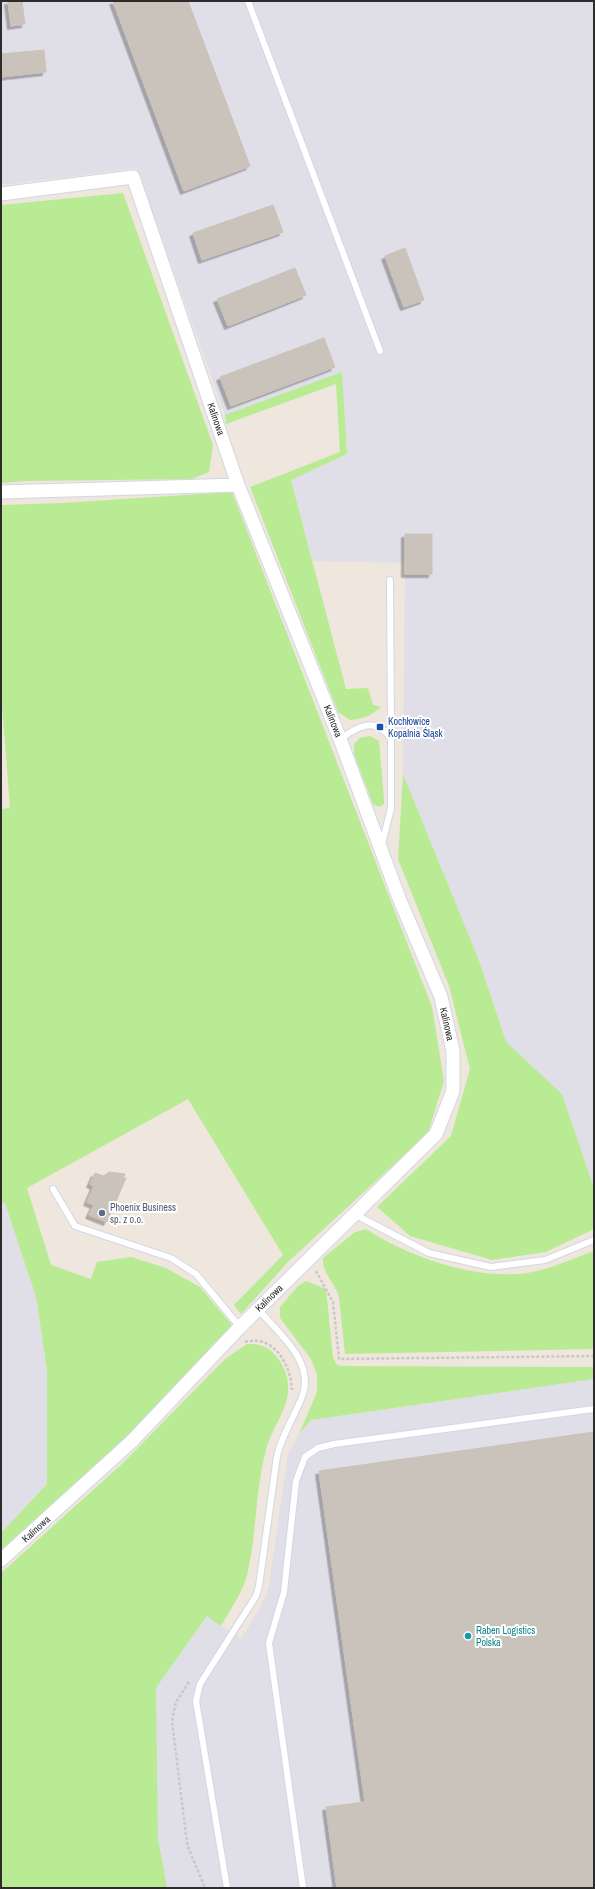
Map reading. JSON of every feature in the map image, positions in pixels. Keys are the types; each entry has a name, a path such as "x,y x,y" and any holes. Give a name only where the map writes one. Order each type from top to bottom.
{"street":[{"name":"Kalinowa","path":"1,194 133,177 238,485 340,739 399,898 441,997 453,1051 453,1091 436,1134 240,1327 132,1441 1,1560"},
{"path":"1,492 238,485"}],"lane":[{"path":"248,1 380,351"},
{"path":"381,848 391,808 390,580"},
{"path":"340,739 348,733 366,725 375,725 386,731 391,739"},
{"path":"53,1189 75,1226 171,1258 196,1274 240,1327"},
{"path":"354,1214 429,1253 491,1267 545,1260 594,1240"},
{"path":"227,1888 196,1701 200,1684 256,1596 259,1586 277,1456 280,1444 303,1396 306,1384 304,1371 300,1360 258,1309"},
{"path":"303,1888 269,1643 284,1592 296,1481 305,1457 318,1448 334,1444 594,1409"}],"path":[{"path":"306,1262 316,1271 333,1302 339,1359 594,1356"},
{"path":"241,1344 253,1340 262,1341 278,1353 288,1366 291,1378 292,1394"},
{"path":"192,1677 176,1702 172,1721 188,1847 205,1888"}],"shaded area":[{"path":"1,1 594,1 594,1188 562,1094 506,1042 478,958 403,774 405,563 313,561 291,480 347,454 342,372 225,415 137,168 1,185"},
{"path":"5,1202 36,1297 47,1370 47,1484 1,1533 1,1203"},
{"path":"594,1379 594,1888 167,1888 158,1838 156,1688 207,1616 241,1639 257,1613 265,1598 269,1585 288,1454 299,1434 311,1420"}],"green space":[{"path":"123,193 213,445 209,472 192,479 25,481 1,483 1,205"},
{"path":"342,372 347,454 291,480 346,689 368,688 373,705 381,707 374,713 367,716 350,720 338,712 250,487 340,452 336,384 226,424 225,415"},
{"path":"232,492 432,1007 444,1081 428,1133 288,1262 241,1314 234,1305 283,1255 188,1099 27,1188 51,1265 91,1279 97,1262 131,1257 166,1268 200,1287 232,1325 129,1438 1,1552 1,1533 47,1484 47,1370 36,1297 5,1203 1,1203 1,809 10,808 1,692 1,505 62,503"},
{"path":"370,736 379,741 384,804 379,807 373,804 354,754 354,744 360,738"},
{"path":"403,774 478,958 506,1042 562,1094 594,1188 594,1229 546,1252 492,1260 410,1236 377,1207 451,1136 470,1069 449,986 398,859"},
{"path":"366,1229 400,1248 438,1263 477,1272 497,1274 516,1274 536,1271 555,1266 594,1251 594,1349 345,1354 339,1297 327,1273 323,1263 323,1258 355,1232"},
{"path":"306,1281 326,1289 333,1357 336,1364 341,1366 594,1367 594,1379 311,1420 299,1434 317,1392 317,1375 311,1359 280,1318 280,1307 298,1286"},
{"path":"247,1344 265,1347 274,1353 286,1374 288,1380 288,1393 283,1410 268,1442 262,1465 251,1556 244,1586 221,1626 207,1616 156,1688 158,1838 167,1888 1,1888 1,1573 123,1463 225,1359"}],"building":[{"path":"8,1 22,1 25,24 11,26"},
{"path":"113,1 188,1 250,166 184,191"},
{"path":"44,50 46,72 1,77 1,54"},
{"path":"273,205 283,232 202,260 193,233"},
{"path":"405,248 424,300 404,307 385,256"},
{"path":"295,268 306,295 228,326 217,299"},
{"path":"324,338 335,367 231,406 220,377"},
{"path":"405,534 432,534 432,574 405,574"},
{"path":"109,1172 125,1174 123,1178 126,1178 107,1222 89,1215 94,1205 87,1202 94,1186 90,1184 95,1173 104,1176"},
{"name":"Raben Logistics Polska","path":"594,1432 594,1888 337,1888 326,1807 365,1802 319,1471"}],"place":[{"name":"Kochłowice Kopalnia Śląsk","path":"380,727"},
{"name":"Phoenix Business sp. z o.o.","path":"102,1213"},
{"name":"Raben Logistics Polska","path":"468,1636"}]}
